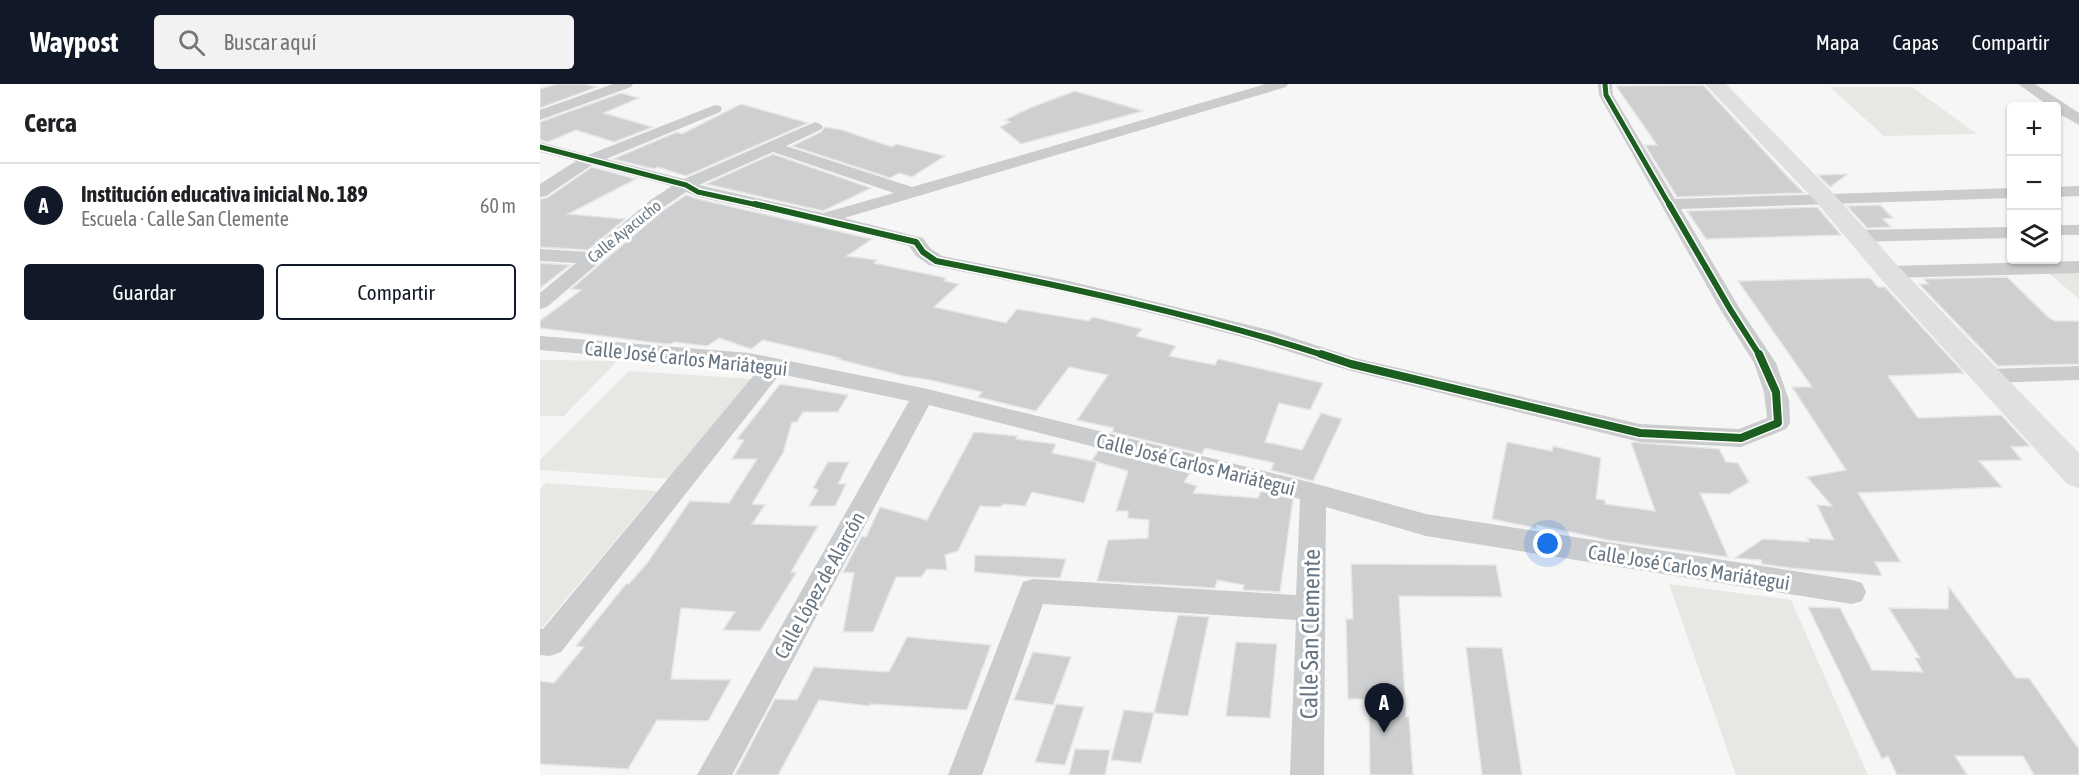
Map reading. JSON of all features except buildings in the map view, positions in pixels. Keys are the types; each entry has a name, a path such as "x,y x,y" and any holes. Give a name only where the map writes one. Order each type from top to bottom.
{"street":[{"path":"540,115 626,84"},
{"path":"823,218 1281,84"},
{"path":"540,147 686,185 698,192 823,218 916,242 923,252 936,261 1069,287 1168,311 1261,334 1351,364 1559,415 1640,433 1741,438 1764,430 1778,423 1780,408 1765,363 1730,309 1606,95 1605,84"},
{"path":"1715,84 1825,198 1889,272 2079,475"},
{"path":"2025,84 2079,120"},
{"path":"540,192 589,160 715,109"},
{"name":"Calle Ayacucho","path":"540,303 658,203 686,185 815,127"},
{"path":"771,146 912,193"},
{"path":"2061,192 2079,191"},
{"path":"1669,204 2007,193"},
{"path":"2061,230 2079,230"},
{"path":"1856,236 2007,232"},
{"path":"540,255 592,258"},
{"path":"1889,272 2079,267"},
{"name":"Calle José Carlos Mariátegui","path":"540,343 748,360 776,365 923,396 1313,493 1426,525 1852,592"},
{"path":"540,642 550,643 776,365"},
{"path":"1988,376 2079,373"},
{"name":"Calle López de Alarcón","path":"714,775 923,396"},
{"name":"Calle San Clemente","path":"1307,775 1313,493"},
{"path":"965,775 1033,591 1310,608"}],"shaded area":[{"path":"1830,87 1912,87 1977,134 1884,136"},
{"path":"2079,268 2079,299 2044,269"},
{"path":"540,360 617,361 564,416 540,416"},
{"path":"629,371 754,379 670,479 540,470 540,460"},
{"path":"546,483 657,491 540,630 540,490"},
{"path":"1669,584 1791,600 1868,775 1736,775"}],"cycle path":[{"path":"540,147 686,185 698,192 829,220 916,242 923,252 936,261 1069,287 1168,311 1261,335 1351,364 1640,433 1741,438 1778,423 1777,400 1765,363 1730,309 1606,95 1605,84"}],"place":[{"name":"Institución educativa inicial No. 189","path":"1384,733"}]}
